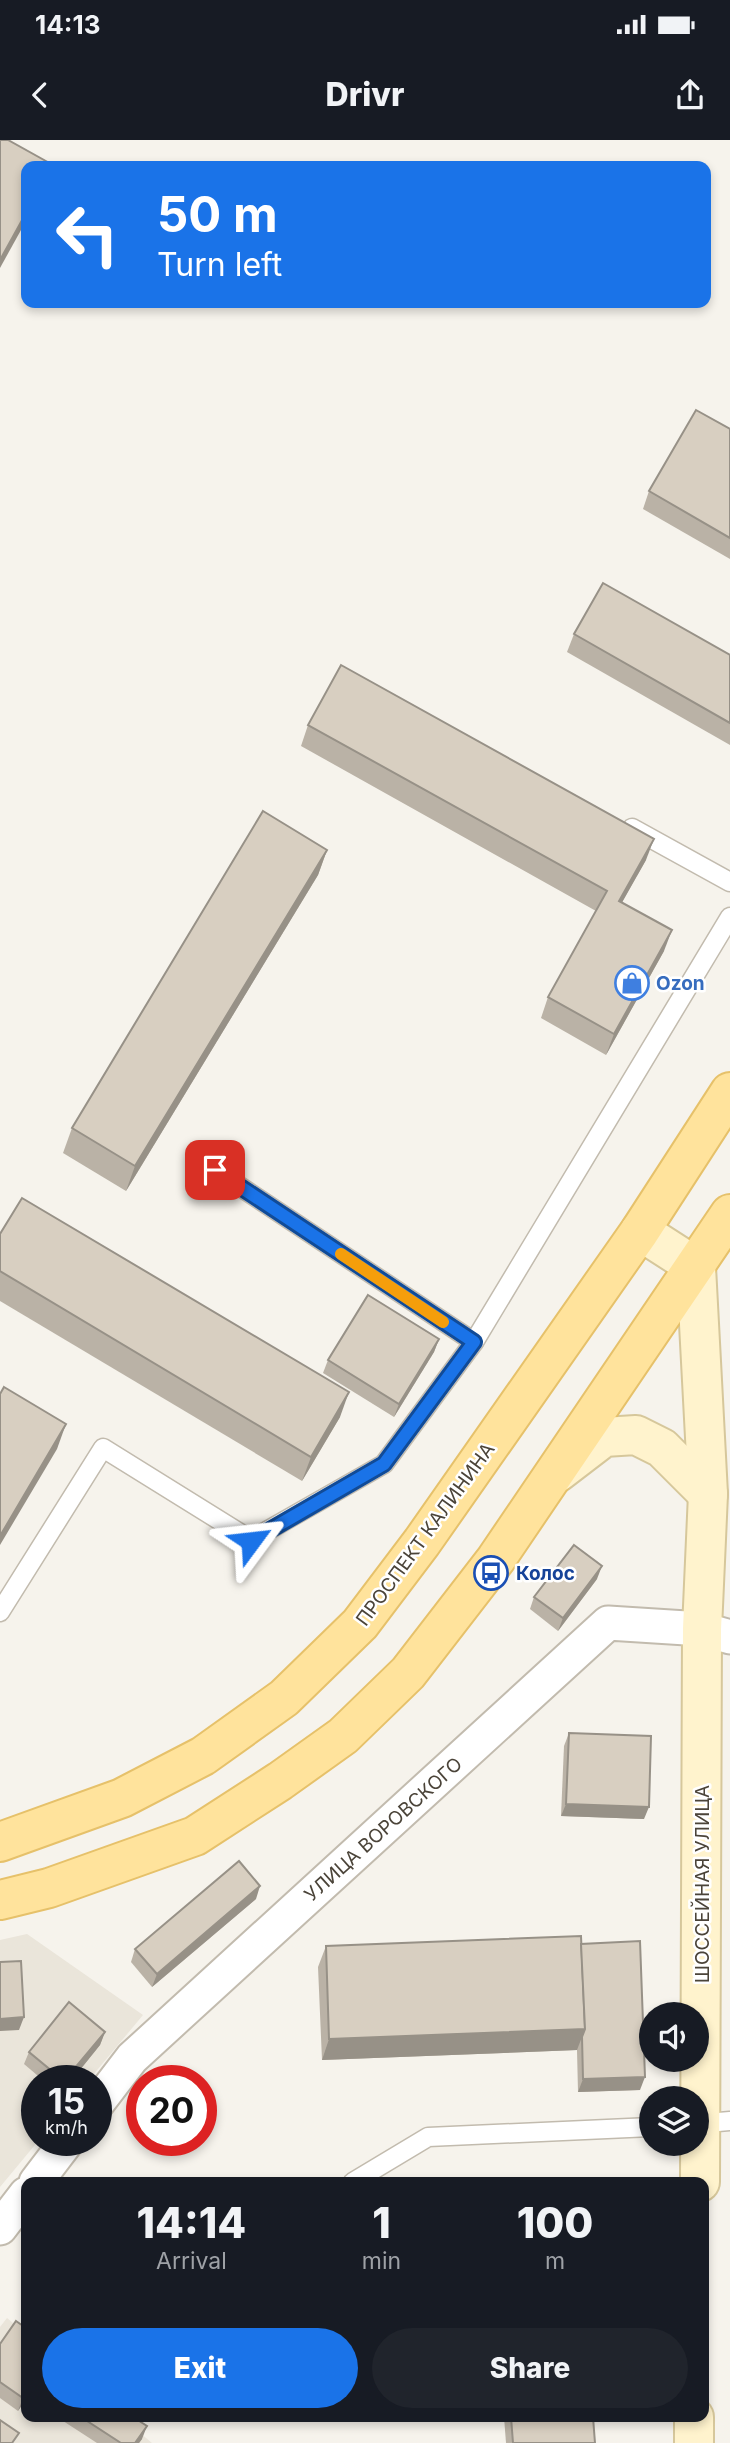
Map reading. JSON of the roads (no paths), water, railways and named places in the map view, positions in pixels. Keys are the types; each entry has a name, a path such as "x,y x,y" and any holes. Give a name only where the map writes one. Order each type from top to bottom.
{"main road":[{"name":"ПРОСПЕКТ КАЛИНИНА","path":"0,1842 122,1798 203,1756 284,1698 360,1624 414,1552 640,1231 730,1092"},
{"path":"0,1900 49,1888 194,1836 280,1781 343,1736 408,1673 496,1559 730,1214"},
{"path":"640,1231 696,1267"},
{"name":"ШОССЕЙНАЯ УЛИЦА","path":"696,1267 716,1633 709,2123"},
{"path":"552,1477 604,1437 636,1435 662,1448 708,1494"},
{"name":"ШОССЕЙНАЯ УЛИЦА","path":"701,2177 704,2156"},
{"path":"694,2422 694,2443"}],"street":[{"name":"УЛИЦА ВОРОВСКОГО","path":"112,2084 132,2058 608,1623 716,1633"},
{"path":"40,2177 56,2156"},
{"path":"0,2228 21,2201"}],"lane":[{"path":"620,821 730,882"},
{"path":"0,1612 103,1448 251,1541 384,1464 474,1342 730,917"},
{"path":"215,1170 474,1342"},
{"path":"361,2177 428,2137 639,2128"}],"place":[{"name":"Ozon","path":"632,983"},
{"name":"Колос","path":"491,1573"}]}
